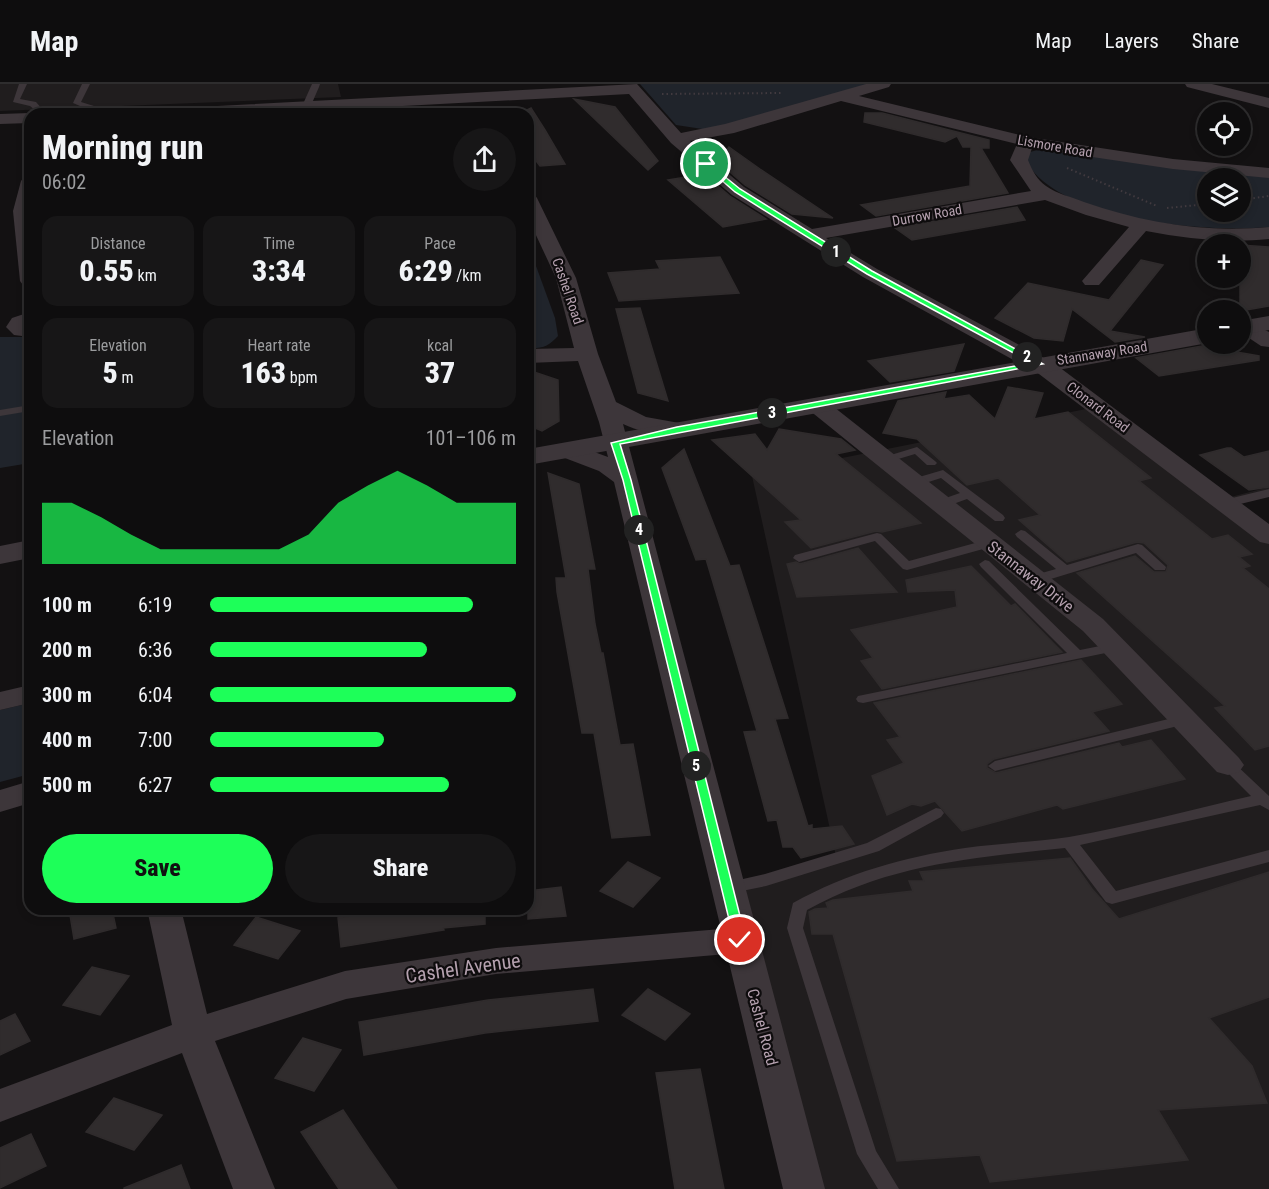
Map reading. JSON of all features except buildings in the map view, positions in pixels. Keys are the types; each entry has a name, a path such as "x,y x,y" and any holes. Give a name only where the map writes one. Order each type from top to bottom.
{"street":[{"path":"677,139 704,135 883,84"},
{"path":"1192,84 1269,103"},
{"path":"306,108 476,91 633,89"},
{"name":"Clonard Road","path":"633,89 677,139 738,191 870,273 1040,364 1269,536"},
{"path":"476,91 482,108"},
{"name":"Lismore Road","path":"844,96 1025,146 1162,163 1269,173"},
{"path":"0,119 24,118"},
{"name":"Durrow Road","path":"1025,146 1019,160 1024,171 1038,188 1047,194 1114,218 1142,224 1204,233 1265,237"},
{"name":"Durrow Road","path":"808,235 1047,194"},
{"path":"24,200 22,207 24,240"},
{"path":"1092,281 1142,224"},
{"name":"Cashel Road","path":"536,231 566,278 587,354 607,407 804,1189"},
{"path":"1252,326 1269,341"},
{"name":"Stannaway Road","path":"534,456 1197,337"},
{"path":"534,356 587,354"},
{"name":"Stannaway Drive","path":"817,405 885,460 922,473 941,504 987,554 1036,579 1093,624 1228,765"},
{"name":"Stannaway Road","path":"607,407 640,423 677,429"},
{"path":"566,450 608,466 627,480"},
{"path":"0,555 24,550"},
{"path":"0,701 24,695"},
{"path":"0,801 24,794"},
{"path":"165,915 193,1033 254,1189"},
{"name":"Cashel Avenue","path":"0,1106 193,1033 345,985 496,961 740,940"}],"lane":[{"path":"24,84 16,100 33,104 37,108"},
{"path":"86,84 77,103 91,108"},
{"path":"306,108 307,99 315,91 316,84"},
{"path":"0,412 24,409"},
{"path":"922,473 944,474 999,518"},
{"path":"941,504 969,494"},
{"path":"1228,503 1269,494"},
{"path":"1021,534 1065,570"},
{"path":"799,558 876,537 907,566 987,554 1077,655"},
{"path":"1036,579 1138,548 1160,567"},
{"path":"863,699 1115,647"},
{"path":"995,766 1185,720"},
{"path":"1228,765 1266,802"},
{"path":"889,1189 867,1154 795,928 799,907 821,893 889,869 959,854 1069,842 1266,802"},
{"path":"727,888 766,879 873,847 936,813"},
{"path":"1069,842 1112,898 1269,856"}],"path":[{"path":"633,89 790,93"},
{"path":"1025,146 1162,208 1197,205"},
{"path":"1251,198 1269,196"}],"shaded area":[{"path":"0,84 338,84 341,97 24,108 24,110 0,111"},
{"path":"640,84 869,84 709,130 676,125"},
{"path":"1045,148 1205,168 1197,168 1197,222 1251,222 1251,174 1269,176 1269,227 1209,228 1135,218 1099,209 1067,197 1042,180 1025,159 1030,152"},
{"path":"534,260 555,318 558,336 545,346 534,348"},
{"path":"0,337 24,337 24,464 0,468"},
{"path":"1096,407 1223,499 1269,487 1269,496 1229,503 1269,535 1269,1189 802,1189 727,888 837,861 752,476"},
{"path":"24,704 24,776 0,782 0,710"}],"route":[{"path":"706,164 738,191 870,273 1040,364 677,429 616,443 740,940"}]}
